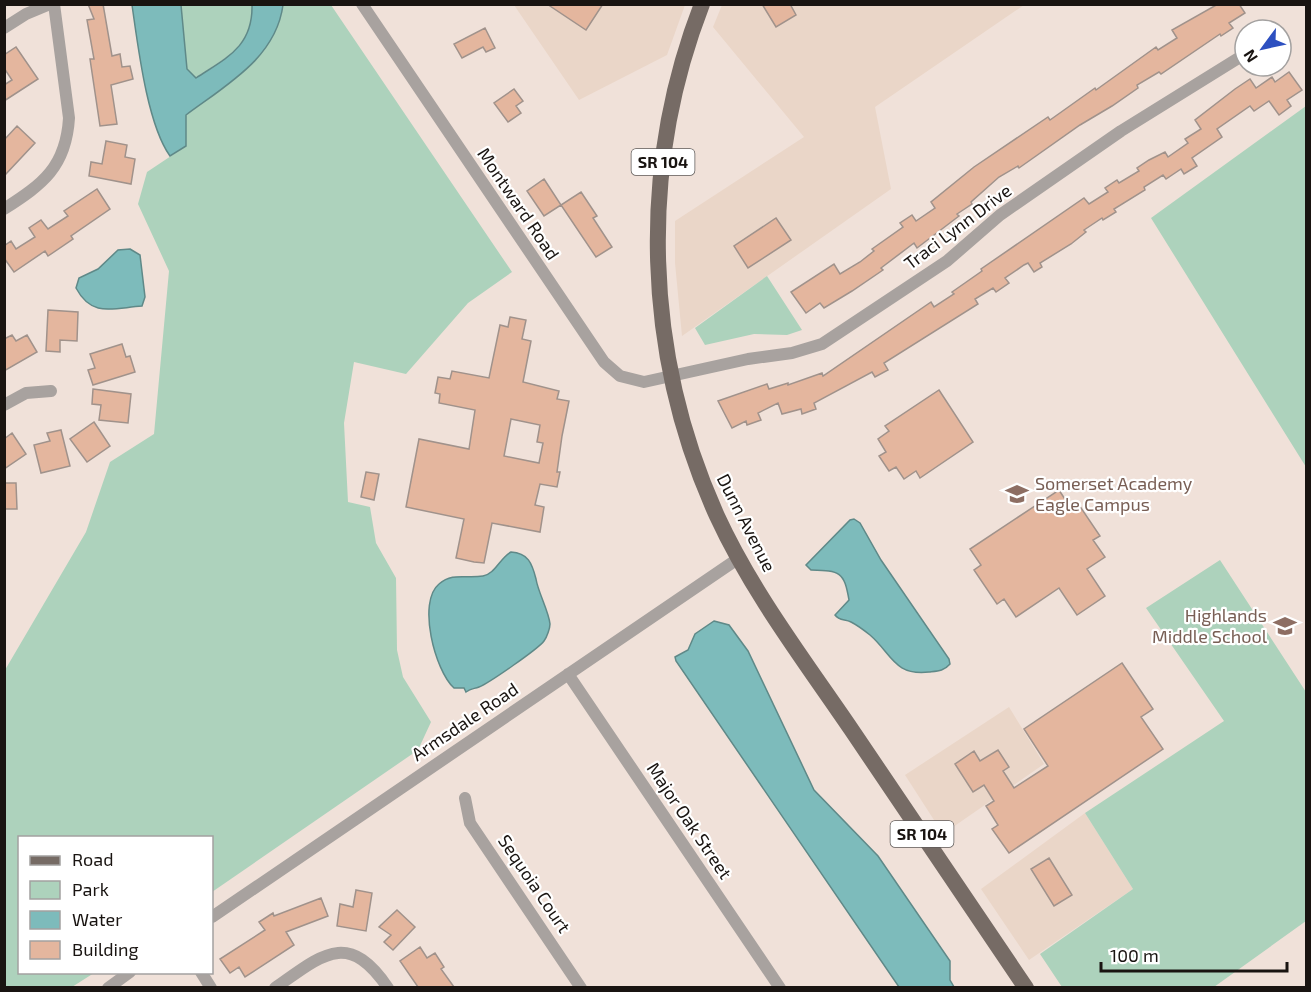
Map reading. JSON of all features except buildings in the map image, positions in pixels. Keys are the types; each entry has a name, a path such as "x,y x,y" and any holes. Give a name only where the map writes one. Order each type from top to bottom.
{"main road":[{"name":"Dunn Avenue","path":"702,4 670,110 659,195 659,283 671,377 699,473 739,558 760,594 1026,987"}],"street":[{"path":"4,28 26,14 52,4 69,118 65,146 59,160 42,183 4,209"},
{"name":"Montward Road","path":"362,4 604,362 620,376 631,380 644,382 671,377"},
{"name":"Traci Lynn Drive","path":"671,377 748,359 792,353 822,344 947,261 1000,215 1120,131 1233,61"},
{"path":"4,405 26,393 51,391"},
{"name":"Armsdale Road","path":"213,916 739,558"},
{"name":"Major Oak Street","path":"568,674 780,987"},
{"name":"Sequoia Court","path":"465,798 470,823 581,987"},
{"path":"275,987 316,959 334,953 352,953 376,971 388,987"},
{"path":"108,987 127,974"},
{"path":"202,974 211,987"}],"shaded area":[{"path":"514,5 685,5 667,55 579,100"},
{"path":"722,5 1024,5 875,107 891,189 682,336 675,263 675,221 804,137 713,27"},
{"path":"1009,707 1044,764 943,834 905,775"},
{"path":"1085,813 1133,889 1029,960 981,889"}],"green space":[{"path":"181,5 252,5 248,31 243,41 227,57 195,78 187,69"},
{"path":"283,5 331,5 512,272 468,303 406,374 354,362 344,423 348,502 370,507 376,543 396,578 397,650 403,677 431,722 418,750 213,891 213,836 18,836 18,974 92,974 72,987 5,988 5,670 86,532 110,462 154,434 169,271 138,204 147,172 186,146 186,115 247,69 271,40"},
{"path":"1306,106 1306,467 1151,218"},
{"path":"767,276 802,330 787,335 754,334 705,345 695,328"},
{"path":"1220,560 1306,692 1306,921 1214,987 1062,987 1040,954 1133,889 1085,813 1224,721 1146,608"}],"water":[{"path":"132,5 181,5 187,69 196,78 236,50 243,41 251,19 252,5 283,5 271,40 260,55 247,69 186,115 186,146 170,156 155,125 149,105"},
{"path":"130,249 140,255 145,297 142,306 104,309 89,304 76,288 79,278 98,269 118,250"},
{"path":"854,519 860,523 881,560 949,659 950,664 945,668 935,671 908,671 895,662 870,635 853,623 835,615 849,600 845,583 839,574 811,570 806,565 850,520"},
{"path":"511,552 522,554 533,568 549,619 550,626 547,635 533,651 479,687 466,692 464,688 454,688 441,667 431,636 429,605 433,593 439,584 449,578 487,575"},
{"path":"714,621 729,625 748,651 814,790 878,856 950,961 950,980 954,987 899,987 676,661 675,657 688,650 695,634"}],"place":[{"name":"Somerset Academy Eagle Campus","path":"1017,494"},
{"name":"Highlands Middle School","path":"1285,626"}]}
